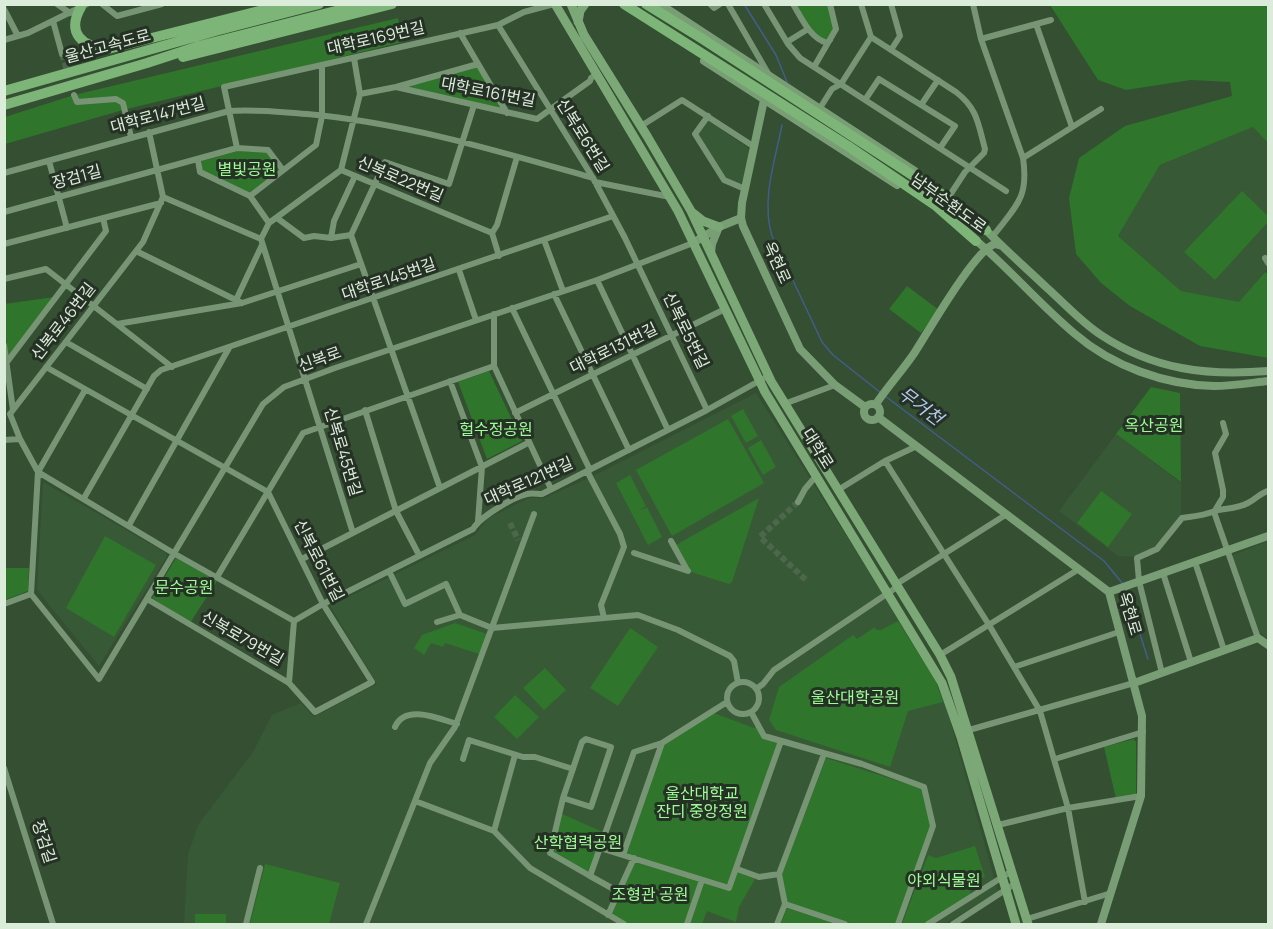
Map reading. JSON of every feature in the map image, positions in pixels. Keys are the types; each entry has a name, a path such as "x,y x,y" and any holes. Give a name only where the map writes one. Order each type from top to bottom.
{"highway":[{"path":"83,5 75,17 74,24 78,37 94,48 108,49 287,4"},
{"name":"울산고속도로","path":"4,105 146,58 219,30 319,4"},
{"name":"울산고속도로","path":"4,91 199,46 363,4"},
{"path":"146,58 195,55 393,4"},
{"path":"624,4 848,146 941,210 980,245"},
{"path":"646,4 953,202 989,233"},
{"path":"146,58 194,31 226,20"}],"main road":[{"name":"대학로","path":"555,4 670,197 759,381 942,682 1016,924"},
{"name":"대학로","path":"571,4 578,24 691,211 768,376 940,655 951,677 1027,922"},
{"path":"578,24 578,15 585,4"},
{"name":"남부순환도로","path":"617,4 946,217 980,245 1060,321 1093,348 1112,359 1156,377 1213,386 1269,381"},
{"name":"남부순환도로","path":"660,4 950,195 1100,335 1136,354 1161,363 1214,374 1269,369"},
{"name":"옥현로","path":"764,100 753,146 741,218 746,235 794,340 808,359 835,385 866,407"},
{"path":"691,211 703,221 719,227"},
{"path":"693,243 719,227 741,218"},
{"path":"711,254 712,244 719,227"},
{"path":"877,402 880,410 878,417 874,420 868,419 864,412 866,407 877,402 914,353 980,245 995,244 1004,247"},
{"path":"1213,386 1269,386"},
{"name":"옥현로","path":"878,417 1079,570 1113,590 1119,632 1142,716 1141,796 1101,924"},
{"path":"1113,590 1269,536"},
{"path":"862,552 869,561 875,563 877,559 872,546"},
{"path":"911,631 906,621 908,615 913,616 920,625"},
{"path":"1134,683 1258,638 1269,645"}],"street":[{"path":"57,4 70,13"},
{"path":"102,4 117,16 162,4"},
{"name":"대학로169번길","path":"229,111 224,87 498,25 524,12 555,4"},
{"path":"710,4 714,8 720,4"},
{"path":"728,4 770,75"},
{"path":"764,4 800,58 1006,190"},
{"path":"793,4 808,29 818,40 827,43 833,38"},
{"path":"814,67 833,38 836,29 830,4"},
{"path":"861,4 871,37 967,100 974,109 986,149 950,195"},
{"path":"891,4 900,36 891,50"},
{"path":"973,4 981,39 1023,158 1026,179 1023,195 989,233"},
{"path":"4,40 53,21 83,5"},
{"path":"4,9 18,36"},
{"path":"981,39 1051,20"},
{"path":"53,21 63,54"},
{"path":"1036,24 1072,128"},
{"name":"신복로6번길","path":"498,25 593,180 638,264"},
{"path":"788,42 808,29"},
{"path":"460,33 507,113"},
{"path":"820,108 832,89 840,84 871,37"},
{"path":"341,170 360,94 354,58"},
{"path":"250,196 316,145 322,116 322,64"},
{"path":"396,87 478,64"},
{"name":"대학로161번길","path":"360,94 396,87 537,119 597,74"},
{"path":"865,100 879,79 955,126 940,148"},
{"path":"921,105 938,80"},
{"path":"74,95 77,102 116,99 123,103 131,137"},
{"path":"641,126 682,100 753,146"},
{"path":"562,102 571,115"},
{"path":"440,488 351,235 386,162 449,184 474,105"},
{"name":"대학로147번길","path":"4,173 229,111 250,109 355,119 463,141 593,180 670,197"},
{"path":"1023,158 1101,109"},
{"path":"229,111 237,147"},
{"path":"708,116 695,134 724,180 745,189"},
{"path":"149,132 162,200"},
{"path":"158,171 237,147 268,150 284,170"},
{"path":"499,256 492,234 497,225 517,156"},
{"path":"198,160 200,172 250,196 269,224"},
{"path":"49,161 66,228"},
{"name":"신복로22번길","path":"261,242 269,224 341,170 492,234"},
{"name":"장검1길","path":"4,212 158,171"},
{"path":"331,238 334,220 355,176"},
{"path":"4,244 162,200 261,242 305,380"},
{"name":"신복로46번길","path":"13,410 143,242 162,200"},
{"name":"대학로145번길","path":"84,498 154,376 161,370 613,216"},
{"name":"신복로46번길","path":"7,362 106,231 103,218"},
{"path":"277,218 304,238 351,235"},
{"path":"544,240 563,291"},
{"path":"239,302 261,242"},
{"name":"신복로","path":"31,594 99,679 263,404 284,387 597,280 693,243"},
{"path":"136,251 239,302"},
{"path":"117,324 277,293 361,264"},
{"name":"신복로5번길","path":"638,264 707,410"},
{"path":"4,279 46,269 172,366"},
{"path":"459,270 476,320"},
{"path":"597,280 668,430"},
{"path":"554,294 629,450"},
{"path":"512,308 620,534 624,548 601,604 604,618"},
{"name":"대학로131번길","path":"515,413 725,309"},
{"path":"494,314 494,366 551,489"},
{"path":"66,342 147,388"},
{"path":"4,345 13,410 10,414 20,439 38,472 174,554 294,621 289,683"},
{"path":"129,525 229,348"},
{"path":"217,577 303,433 494,366"},
{"path":"46,367 268,492"},
{"name":"대학로121번길","path":"294,621 323,604 473,529 478,521 527,494 542,494 707,410 768,376"},
{"name":"신복로45번길","path":"305,380 353,533"},
{"path":"450,381 482,467 478,521"},
{"path":"784,404 835,385"},
{"path":"4,604 31,594 38,472 85,390"},
{"path":"365,410 396,511 419,555"},
{"path":"1223,423 1226,434 1215,453 1223,497 1214,512 1258,638"},
{"path":"4,440 20,439"},
{"path":"302,559 528,443"},
{"path":"838,490 885,461 917,446"},
{"path":"885,461 989,625 1040,711 1068,808 1085,902"},
{"path":"798,502 816,476"},
{"path":"1162,673 1139,581 1137,558 1157,549 1182,518 1234,509 1251,502 1269,490"},
{"name":"신복로61번길","path":"268,492 323,604 372,682 315,712"},
{"path":"366,924 430,763 457,724 534,514"},
{"path":"756,689 774,670 896,586 1007,514"},
{"path":"518,540 522,548"},
{"path":"634,553 688,571 671,541"},
{"path":"1195,562 1224,650"},
{"path":"940,655 1079,570"},
{"path":"389,571 405,604 446,584 460,615"},
{"path":"1163,573 1191,662"},
{"name":"신복로79번길","path":"147,599 289,683 315,712"},
{"path":"437,622 460,615 492,628 638,615 680,631 730,656 734,661 738,683"},
{"path":"1014,667 1119,632"},
{"path":"738,683 750,683 756,689 759,701 751,712 743,715 732,711 727,702 728,691 738,683"},
{"path":"969,730 1134,683"},
{"path":"590,876 634,752 663,743 727,702"},
{"path":"395,727 400,719 420,712 457,724"},
{"path":"751,712 764,736 862,764 924,787 933,826 898,924"},
{"path":"1055,759 1143,732"},
{"path":"563,798 591,807 611,747 586,739 582,742 563,798 550,853 619,892"},
{"path":"463,759 469,740 515,755 535,757 573,769"},
{"path":"600,848 729,888 781,741"},
{"path":"623,855 663,743"},
{"path":"777,924 785,904 779,874 824,754"},
{"path":"494,831 515,755"},
{"name":"장검길","path":"4,768 53,924"},
{"path":"998,825 1068,808 1141,796"},
{"path":"415,801 494,831 530,868 624,924"},
{"path":"608,915 634,858"},
{"path":"246,924 260,868"},
{"path":"737,869 759,877 779,874"},
{"path":"928,924 1012,871"},
{"path":"687,924 702,880"},
{"path":"957,923 1016,883"},
{"path":"1027,922 1111,893"},
{"path":"785,904 845,924"}],"shaded area":[{"path":"707,120 750,149 744,186 724,177 697,135"},
{"path":"1253,127 1268,143 1268,268 1239,303 1181,291 1118,236 1160,165"},
{"path":"756,393 937,679 998,892 945,924 184,924 188,854 198,825 253,752 272,715 301,703 314,717 377,684 330,606 475,535 487,519 529,498 545,498 597,474"},
{"path":"1116,434 1181,483 1181,517 1156,548 1137,557 1118,556 1059,511"},
{"path":"43,482 166,553 166,558 99,666 37,590"},
{"path":"1268,541 1268,639 1259,632 1231,556"}],"green space":[{"path":"793,5 830,5 836,29 827,43 818,40"},
{"path":"1050,5 1268,5 1268,143 1253,127 1160,165 1118,236 1181,291 1239,302 1265,272 1268,274 1268,358 1200,346 1130,306 1101,283 1076,254 1069,198 1079,158 1125,126 1232,96 1230,82 1191,80 1126,90 1098,80"},
{"path":"398,18 403,42 123,110 5,144 5,117 74,95"},
{"path":"478,64 507,113 396,87"},
{"name":"별빛공원","path":"238,151 267,153 281,169 249,193 202,171 202,161"},
{"path":"1242,191 1268,216 1268,222 1215,280 1184,252"},
{"path":"907,286 939,310 921,333 889,309"},
{"path":"54,297 8,357 4,304"},
{"name":"헐수정공원","path":"489,371 522,441 487,459 458,382"},
{"name":"옥산공원","path":"1151,387 1180,393 1181,482 1116,434"},
{"path":"743,409 758,436 746,443 731,416"},
{"path":"728,419 764,483 672,536 636,470"},
{"path":"761,440 776,467 763,475 748,448"},
{"path":"630,475 646,506 638,511 647,507 662,537 648,545 616,483"},
{"path":"1101,491 1132,514 1108,547 1077,523"},
{"path":"759,498 732,582 729,584 688,571 674,546"},
{"path":"105,536 156,565 114,637 66,608"},
{"name":"문수공원","path":"176,558 217,581 190,623 152,598"},
{"path":"5,568 29,568 28,591 5,600"},
{"name":"울산대학공원","path":"898,621 935,679 943,702 908,711 890,767 776,730 769,720 779,687 853,635 857,639 875,627 876,630 881,630"},
{"path":"455,623 490,635 482,655 445,643 443,647 431,643 424,655 414,648 422,635"},
{"path":"630,628 658,647 618,706 590,688"},
{"path":"545,668 566,690 544,710 523,688"},
{"path":"515,695 539,717 517,739 494,717"},
{"name":"울산대학교 잔디 중앙정원","path":"711,712 754,728 759,726 764,736 781,741 729,888 623,855 662,743"},
{"path":"1134,739 1136,742 1136,796 1116,799 1104,747"},
{"path":"826,758 923,789 931,826 895,924 853,924 786,902 781,876"},
{"name":"산학협력공원","path":"560,813 605,833 590,876 550,853"},
{"name":"야외식물원","path":"975,846 985,877 974,884 970,895 925,924 902,924 928,855 936,858"},
{"name":"조형관 공원","path":"635,860 700,880 686,924 628,924 610,914"},
{"path":"265,864 340,883 329,924 250,924"},
{"path":"737,872 755,879 739,907 736,922 707,911 702,924 690,924 704,882 730,890"},
{"path":"787,908 830,922 837,924 781,924"},
{"path":"195,914 226,914 226,924 195,924"}],"waterway":[{"name":"무거천","path":"744,4 776,55 787,82"},
{"name":"무거천","path":"782,125 768,195 772,236 822,342 833,355 881,393"},
{"name":"무거천","path":"885,396 1104,561 1123,584"},
{"name":"무거천","path":"1126,591 1148,659"}],"tunnel":[{"path":"62,54 68,74"},
{"path":"798,502 760,537 806,580"},
{"path":"510,523 518,540"}]}
